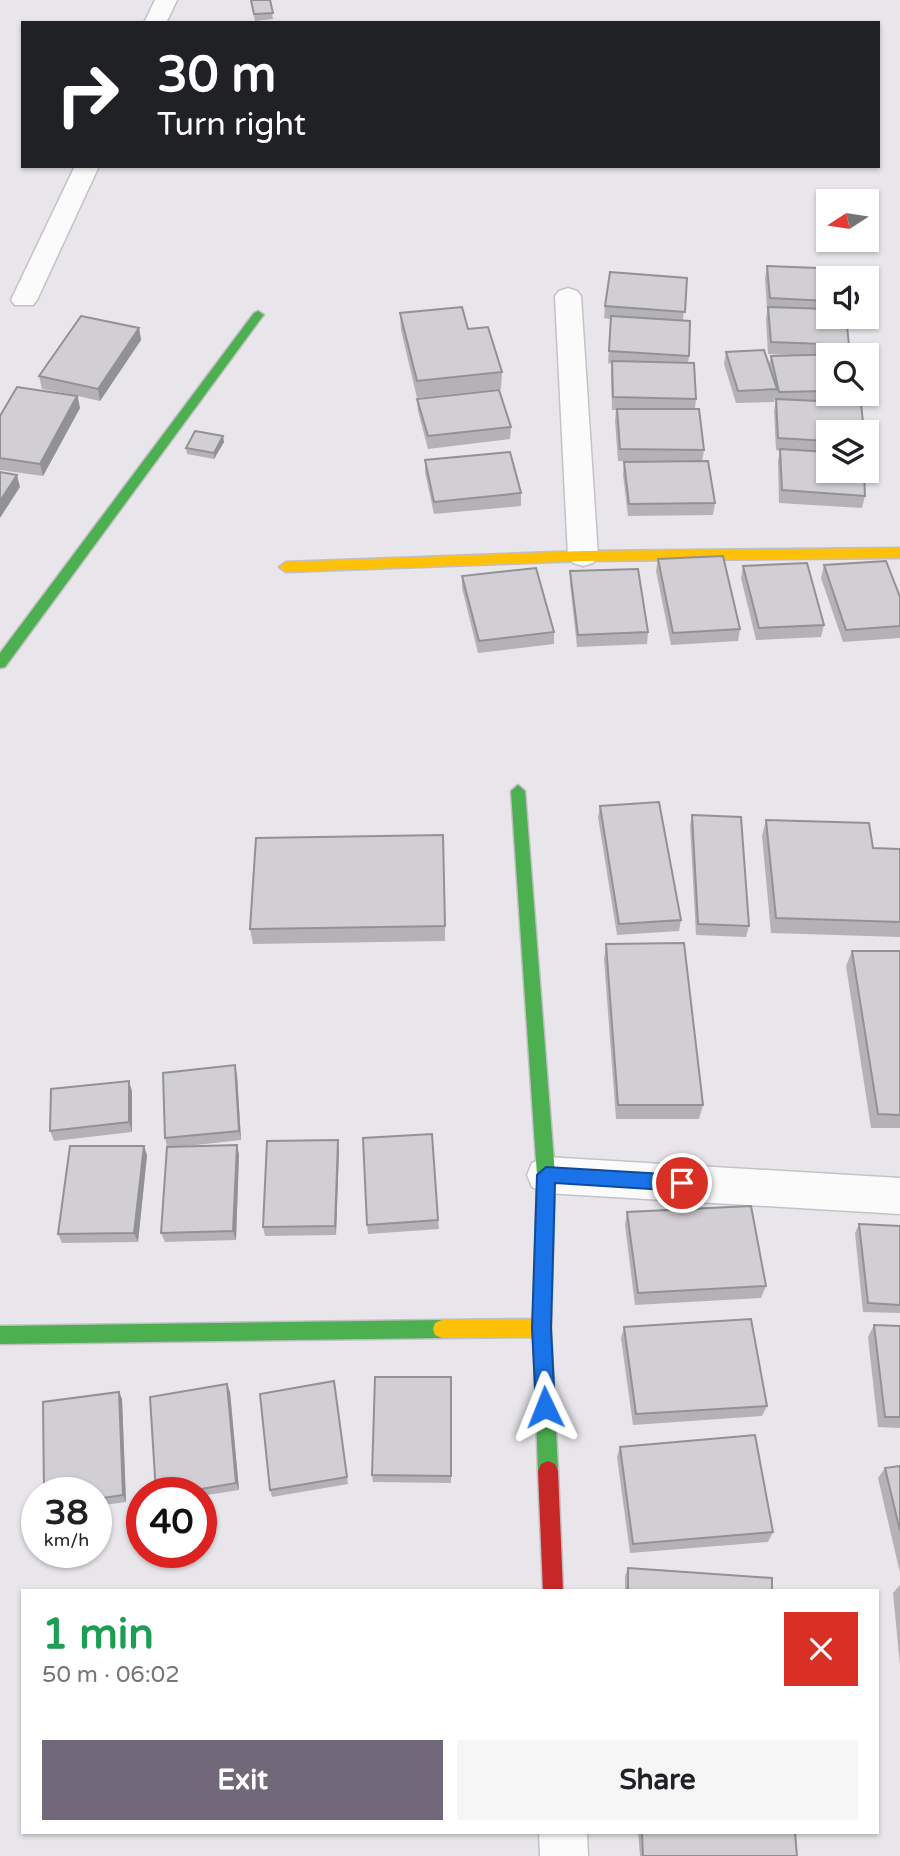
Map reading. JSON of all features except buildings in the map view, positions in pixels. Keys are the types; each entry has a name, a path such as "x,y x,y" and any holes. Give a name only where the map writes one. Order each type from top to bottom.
{"street":[{"path":"156,21 166,0"},
{"path":"24,300 86,168"},
{"path":"568,296 583,556"},
{"path":"0,663 258,315"},
{"path":"286,567 583,556 900,553"},
{"path":"517,791 546,1175 542,1328 553,1589"},
{"path":"546,1175 900,1196"},
{"path":"0,1335 542,1328"},
{"path":"563,1834 564,1856"}],"traffic: fast":[{"path":"0,663 258,315"},
{"path":"518,791 546,1175 542,1328 548,1471"},
{"path":"0,1335 442,1329"}],"traffic: slow":[{"path":"286,567 583,556 900,553"},
{"path":"442,1329 542,1328"}],"traffic: jam":[{"path":"548,1471 553,1589"}],"route":[{"path":"545,1407 542,1328 546,1175 682,1183"}]}
